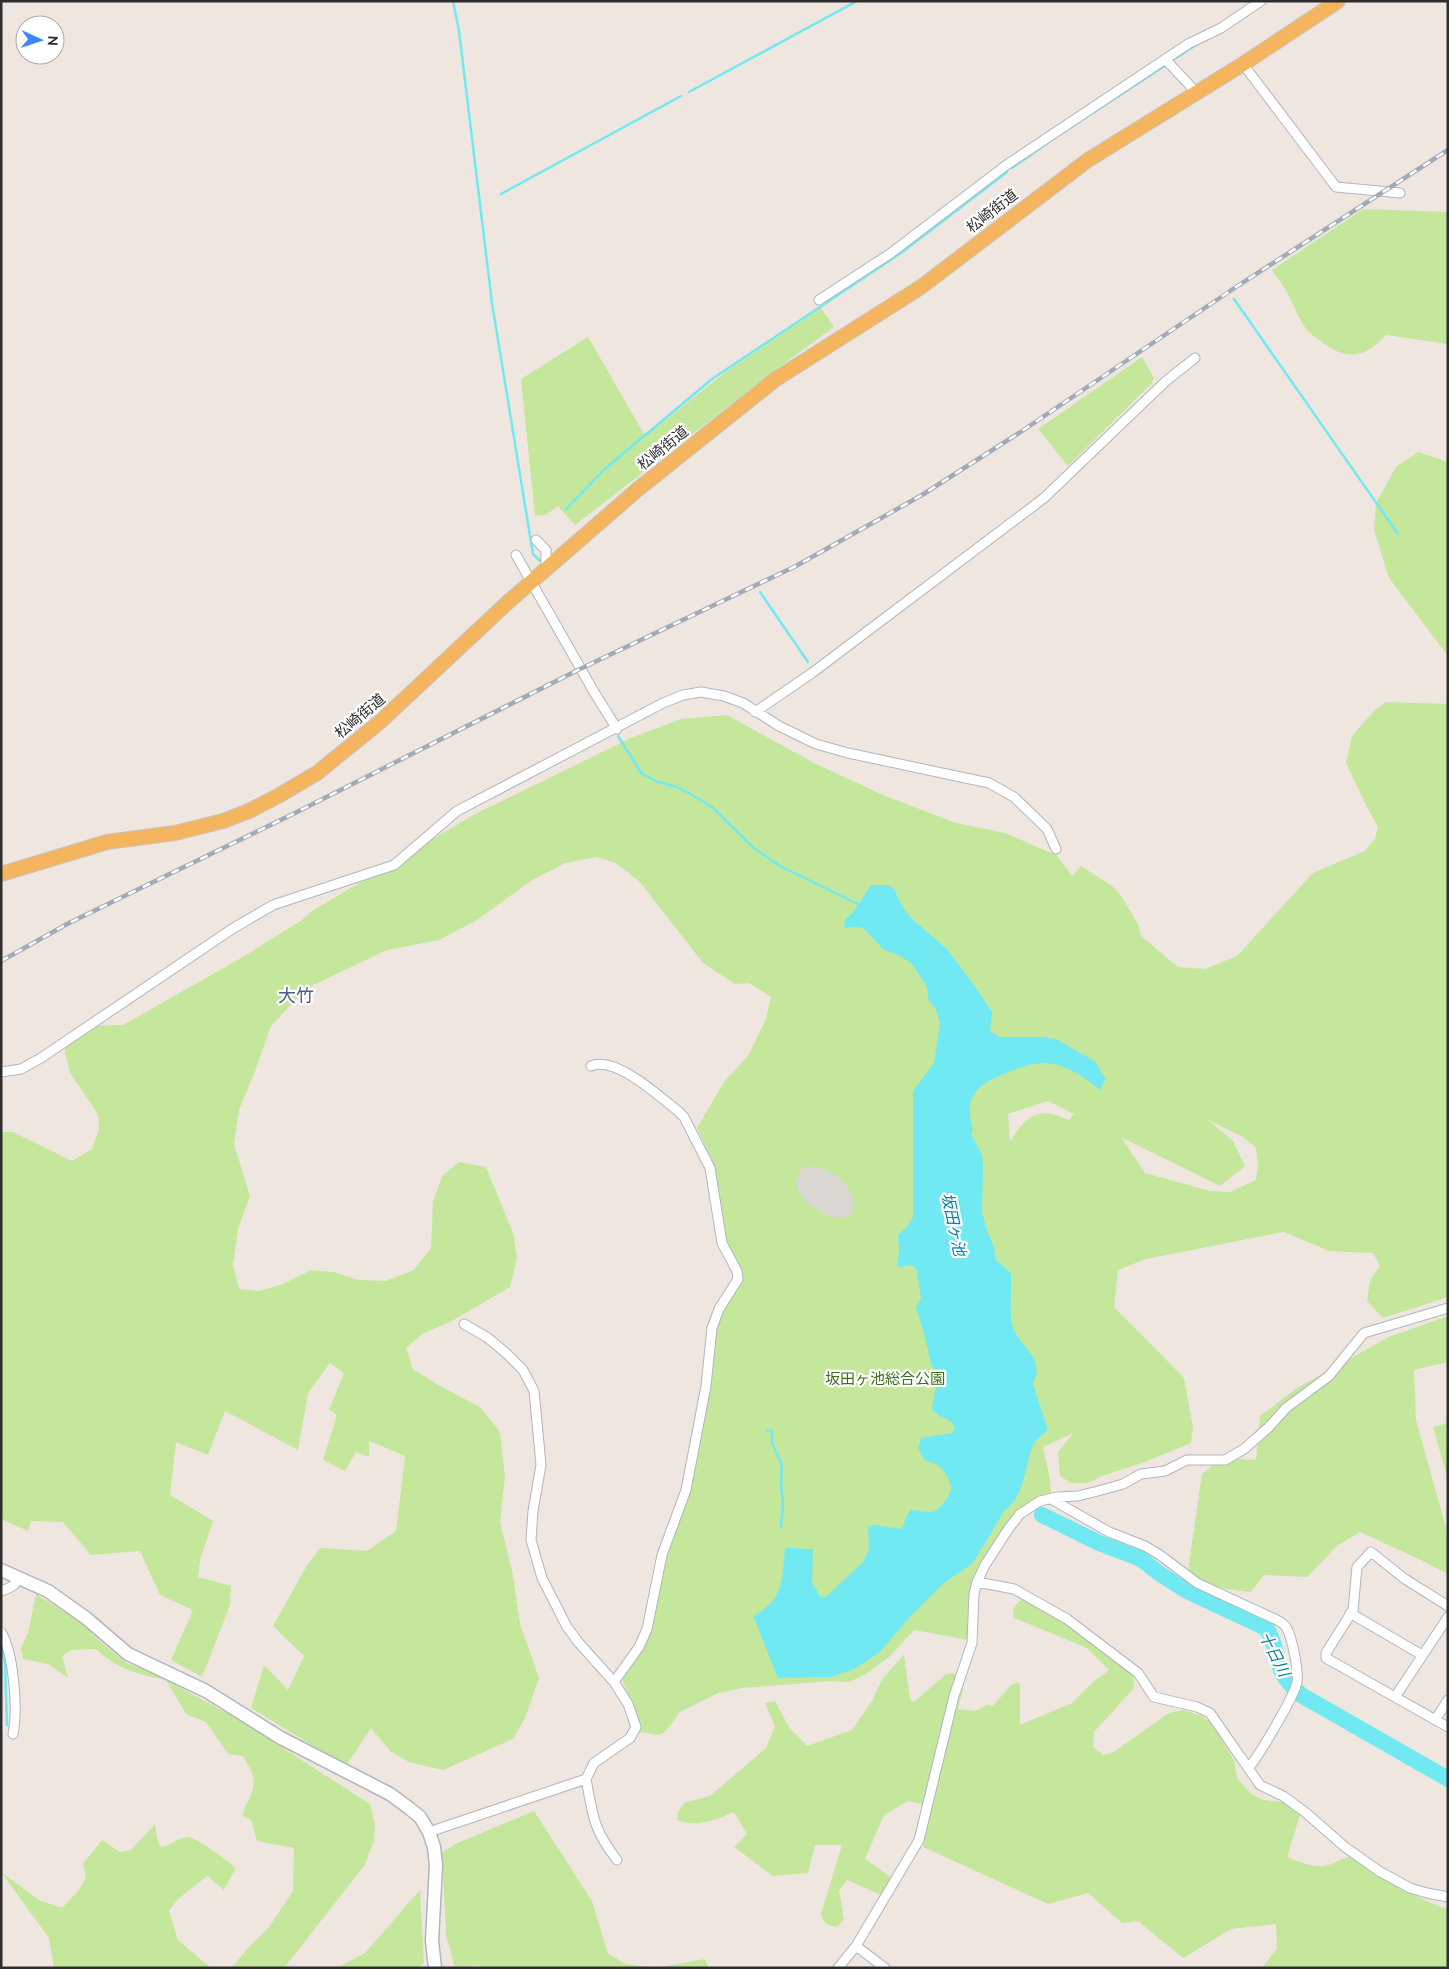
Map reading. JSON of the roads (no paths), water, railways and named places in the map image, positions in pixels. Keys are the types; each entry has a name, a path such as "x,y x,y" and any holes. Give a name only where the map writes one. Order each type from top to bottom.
{"main road":[{"name":"松崎街道","path":"1,874 107,842 175,833 223,821 278,796 317,773 381,721 531,583 644,484 776,379 921,286 1088,160 1243,64 1338,1"}],"street":[{"path":"819,300 891,254 1005,166 1188,44 1221,28 1261,1"},
{"path":"1166,60 1196,93"},
{"path":"1243,64 1336,187 1400,193"},
{"path":"755,712 812,673 1044,498 1166,381 1195,358"},
{"path":"536,540 546,550 546,570"},
{"path":"516,555 594,692 617,728"},
{"path":"1,1072 21,1069 41,1058 232,929 273,905 394,865 457,811 663,703 683,695 701,692 724,696 743,703 779,726 816,744 848,753 989,783 1014,797 1047,828 1056,848"},
{"path":"591,1066 604,1064 624,1071 684,1117 710,1168 722,1243 738,1277 736,1284 719,1309 712,1328 706,1386 686,1490 662,1555 647,1629 639,1647 614,1682"},
{"path":"838,1968 856,1946 919,1840 928,1808 946,1723 972,1643 974,1594 977,1582 994,1550 1020,1514 1040,1501 1098,1491 1123,1484 1141,1474 1165,1470 1187,1460 1225,1460 1244,1449 1286,1408 1329,1376 1364,1333 1448,1308"},
{"path":"464,1324 488,1338 507,1354 523,1370 534,1391 542,1465 533,1511 531,1540 542,1578 567,1627 614,1682 628,1704 636,1727 630,1738 594,1763 586,1778 589,1803 595,1824 604,1843 617,1860"},
{"path":"1051,1499 1109,1532 1144,1546 1160,1555 1197,1583 1280,1621 1287,1629 1295,1658 1298,1679 1296,1689 1248,1768"},
{"path":"1448,1606 1405,1579 1371,1552 1357,1567 1352,1610 1326,1653 1326,1658 1448,1727"},
{"path":"1,1570 48,1592 65,1603 128,1654 206,1691 281,1738 390,1794 420,1818 429,1832 434,1847 436,1865 432,1922 435,1968"},
{"path":"1,1591 17,1583 18,1577"},
{"path":"977,1582 1014,1588 1067,1620 1138,1673 1154,1697 1197,1707 1210,1713 1260,1785 1298,1806 1345,1847 1379,1871 1410,1888 1426,1894 1448,1897"},
{"path":"1350,1613 1422,1655"},
{"path":"1395,1697 1448,1617"},
{"path":"1,1632 6,1641 10,1658 15,1702 13,1734"},
{"path":"1435,1720 1448,1700"},
{"path":"429,1832 586,1778"},
{"path":"856,1946 885,1968"}],"water":[{"name":"坂田ヶ池","path":"871,885 889,885 894,889 902,906 912,919 947,949 992,1012 990,1031 1000,1037 1056,1039 1096,1062 1106,1078 1100,1090 1081,1076 1067,1069 1053,1064 1038,1063 1011,1071 985,1083 977,1090 970,1104 973,1131 971,1134 982,1155 982,1212 993,1244 996,1260 1011,1273 1012,1325 1034,1359 1036,1374 1033,1384 1048,1430 1034,1443 1024,1480 1017,1497 1004,1511 973,1563 944,1583 910,1617 880,1652 856,1668 831,1677 778,1678 753,1616 771,1603 780,1588 785,1548 813,1549 812,1583 821,1597 826,1597 863,1562 869,1549 868,1527 873,1525 902,1529 911,1510 935,1511 944,1503 951,1490 949,1480 940,1467 925,1461 918,1448 921,1438 952,1433 955,1427 953,1423 934,1412 932,1408 937,1380 916,1308 921,1298 917,1271 915,1267 908,1265 897,1266 899,1252 898,1235 907,1227 913,1217 913,1091 934,1063 940,1024 936,1009 929,1001 926,985 911,963 883,949 863,928 845,928 844,921 854,911"}],"waterway":[{"path":"453,1 459,31 492,303 533,554 540,561"},
{"path":"689,92 857,1"},
{"path":"1173,60 1199,43"},
{"path":"1012,168 1166,65"},
{"path":"501,194 681,96"},
{"path":"566,509 606,468 712,379 901,253 1007,172"},
{"path":"1234,299 1398,534"},
{"path":"760,592 808,662"},
{"path":"618,736 642,774 658,782 677,787 699,799 713,808 755,849 780,866 858,904"},
{"path":"767,1430 772,1431 772,1443 782,1465 783,1505 781,1528"},
{"name":"十日川","path":"1042,1515 1099,1543 1141,1559 1187,1591 1266,1628 1272,1639 1283,1674 1301,1695 1448,1779"},
{"path":"1,1646 5,1663 7,1725"}],"railway":[{"path":"1,961 69,923 295,813 580,669 796,566 922,495 1019,433 1233,289 1448,150"}],"district":[{"name":"大竹","path":"296,996"}],"park label":[{"name":"坂田ヶ池総合公園","path":"885,1379"}]}
